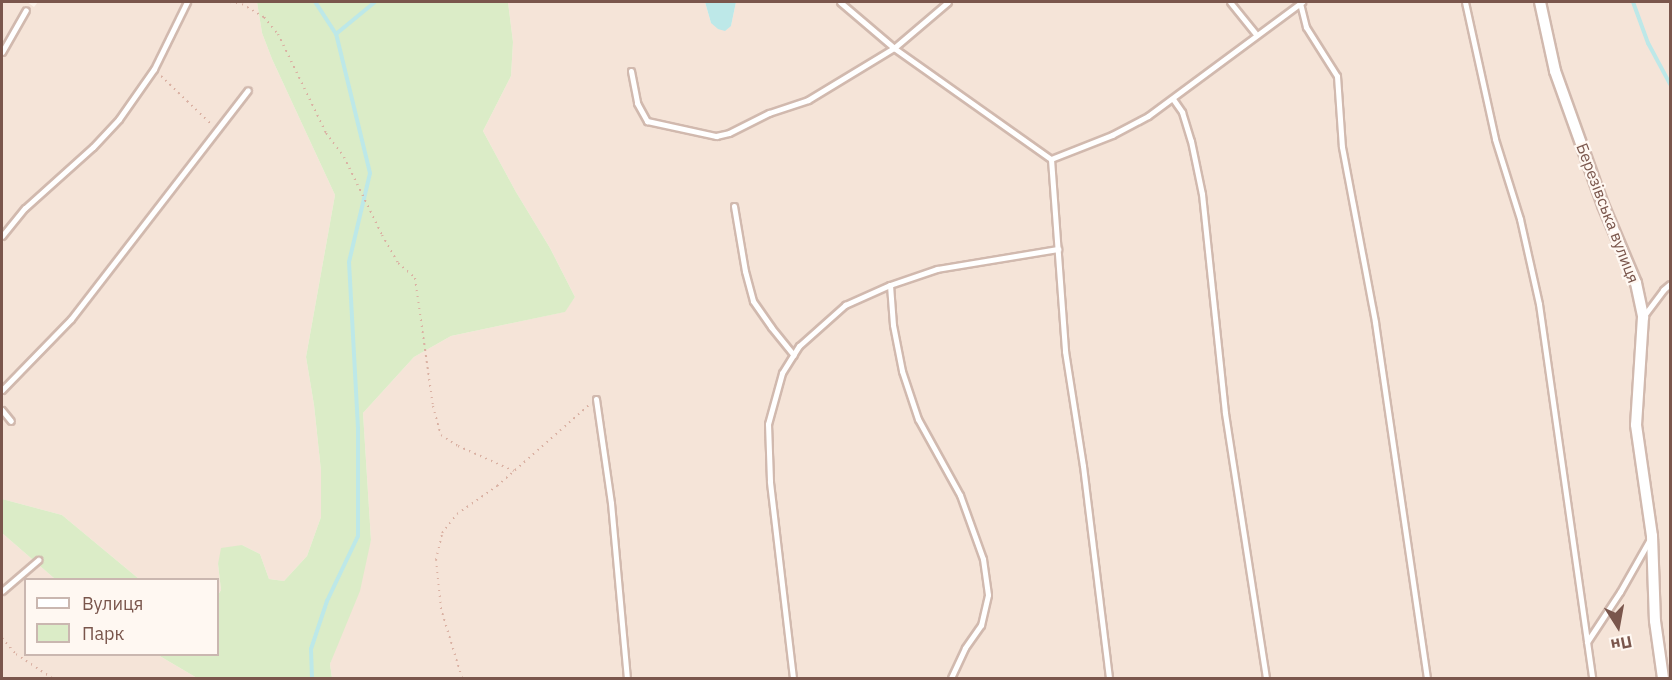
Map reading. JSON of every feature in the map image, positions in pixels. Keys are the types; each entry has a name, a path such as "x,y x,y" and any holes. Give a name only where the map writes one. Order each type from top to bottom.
{"street":[{"name":"Березівська вулиця","path":"1540,2 1555,71 1603,205 1636,283 1643,317 1636,424 1652,536 1655,621 1663,678"}],"lane":[{"path":"2,236 25,208 93,147 118,119 154,69 187,2"},
{"path":"840,2 894,48 1051,159"},
{"path":"631,71 637,103 642,116 647,121 716,136 729,133 769,113 808,100 894,48 948,2"},
{"path":"1230,2 1256,33"},
{"path":"1051,159 1112,135 1173,99 1256,33 1301,2 1306,27 1337,76 1342,147 1375,322 1427,678"},
{"path":"1465,2 1496,139 1520,219 1539,304 1592,678"},
{"path":"2,52 26,10"},
{"path":"2,390 71,319 248,90"},
{"path":"1173,99 1182,112 1191,141 1202,194 1225,413 1266,678"},
{"path":"1051,159 1065,351 1083,466 1109,678"},
{"path":"734,206 745,271 753,301 794,355"},
{"path":"793,678 770,481 768,424 782,374 799,346 845,305 890,285 937,269 1058,249"},
{"path":"1643,317 1663,290 1671,284"},
{"path":"890,285 895,337 902,371 918,419 960,495 983,560 988,595 981,625 965,648 951,678"},
{"path":"596,399 610,503 627,678"},
{"path":"2,410 11,421"},
{"path":"1587,642 1620,592 1652,536"},
{"path":"2,591 38,560"}],"path":[{"path":"230,2 242,4 264,16 278,34 326,133 344,157 398,263 415,278 434,406 441,435 458,446 514,471"},
{"path":"154,69 217,131"},
{"path":"462,678 441,609 436,560 442,533 457,514 514,471 596,399"},
{"path":"2,638 16,654 52,678"},
{"path":"45,674 46,678"}],"shaded area":[{"path":"2,2 27,2 34,7 38,2 257,2 262,33 272,59 335,195 306,357 321,471 321,517 307,556 284,581 269,579 260,554 242,545 218,564 221,590 219,593 219,578 138,578 62,515 2,499"},
{"path":"508,2 705,2 711,23 731,26 736,2 1670,2 1670,678 332,678 330,664 371,540 363,413 414,357 451,336 564,312 575,297 550,248 483,131 511,76 513,42"},
{"path":"2,533 54,578 24,578 24,656 160,656 197,678 2,678"}],"green space":[{"path":"257,2 508,2 513,42 511,76 483,131 550,248 575,297 565,312 451,336 414,357 363,413 371,540 360,591 330,664 332,678 197,678 160,656 219,656 219,593 221,590 218,564 221,548 242,545 260,554 269,579 284,581 307,556 321,517 321,471 306,357 335,195 262,33"},
{"path":"2,499 62,515 138,578 54,578 2,533"}],"water":[{"path":"705,2 736,2 731,26 725,31 711,23"}],"waterway":[{"path":"312,678 311,649 327,601 358,536 358,428 349,262 370,173 336,34 315,2"},
{"path":"336,34 375,2"},
{"path":"1633,2 1648,43 1670,84"}]}
